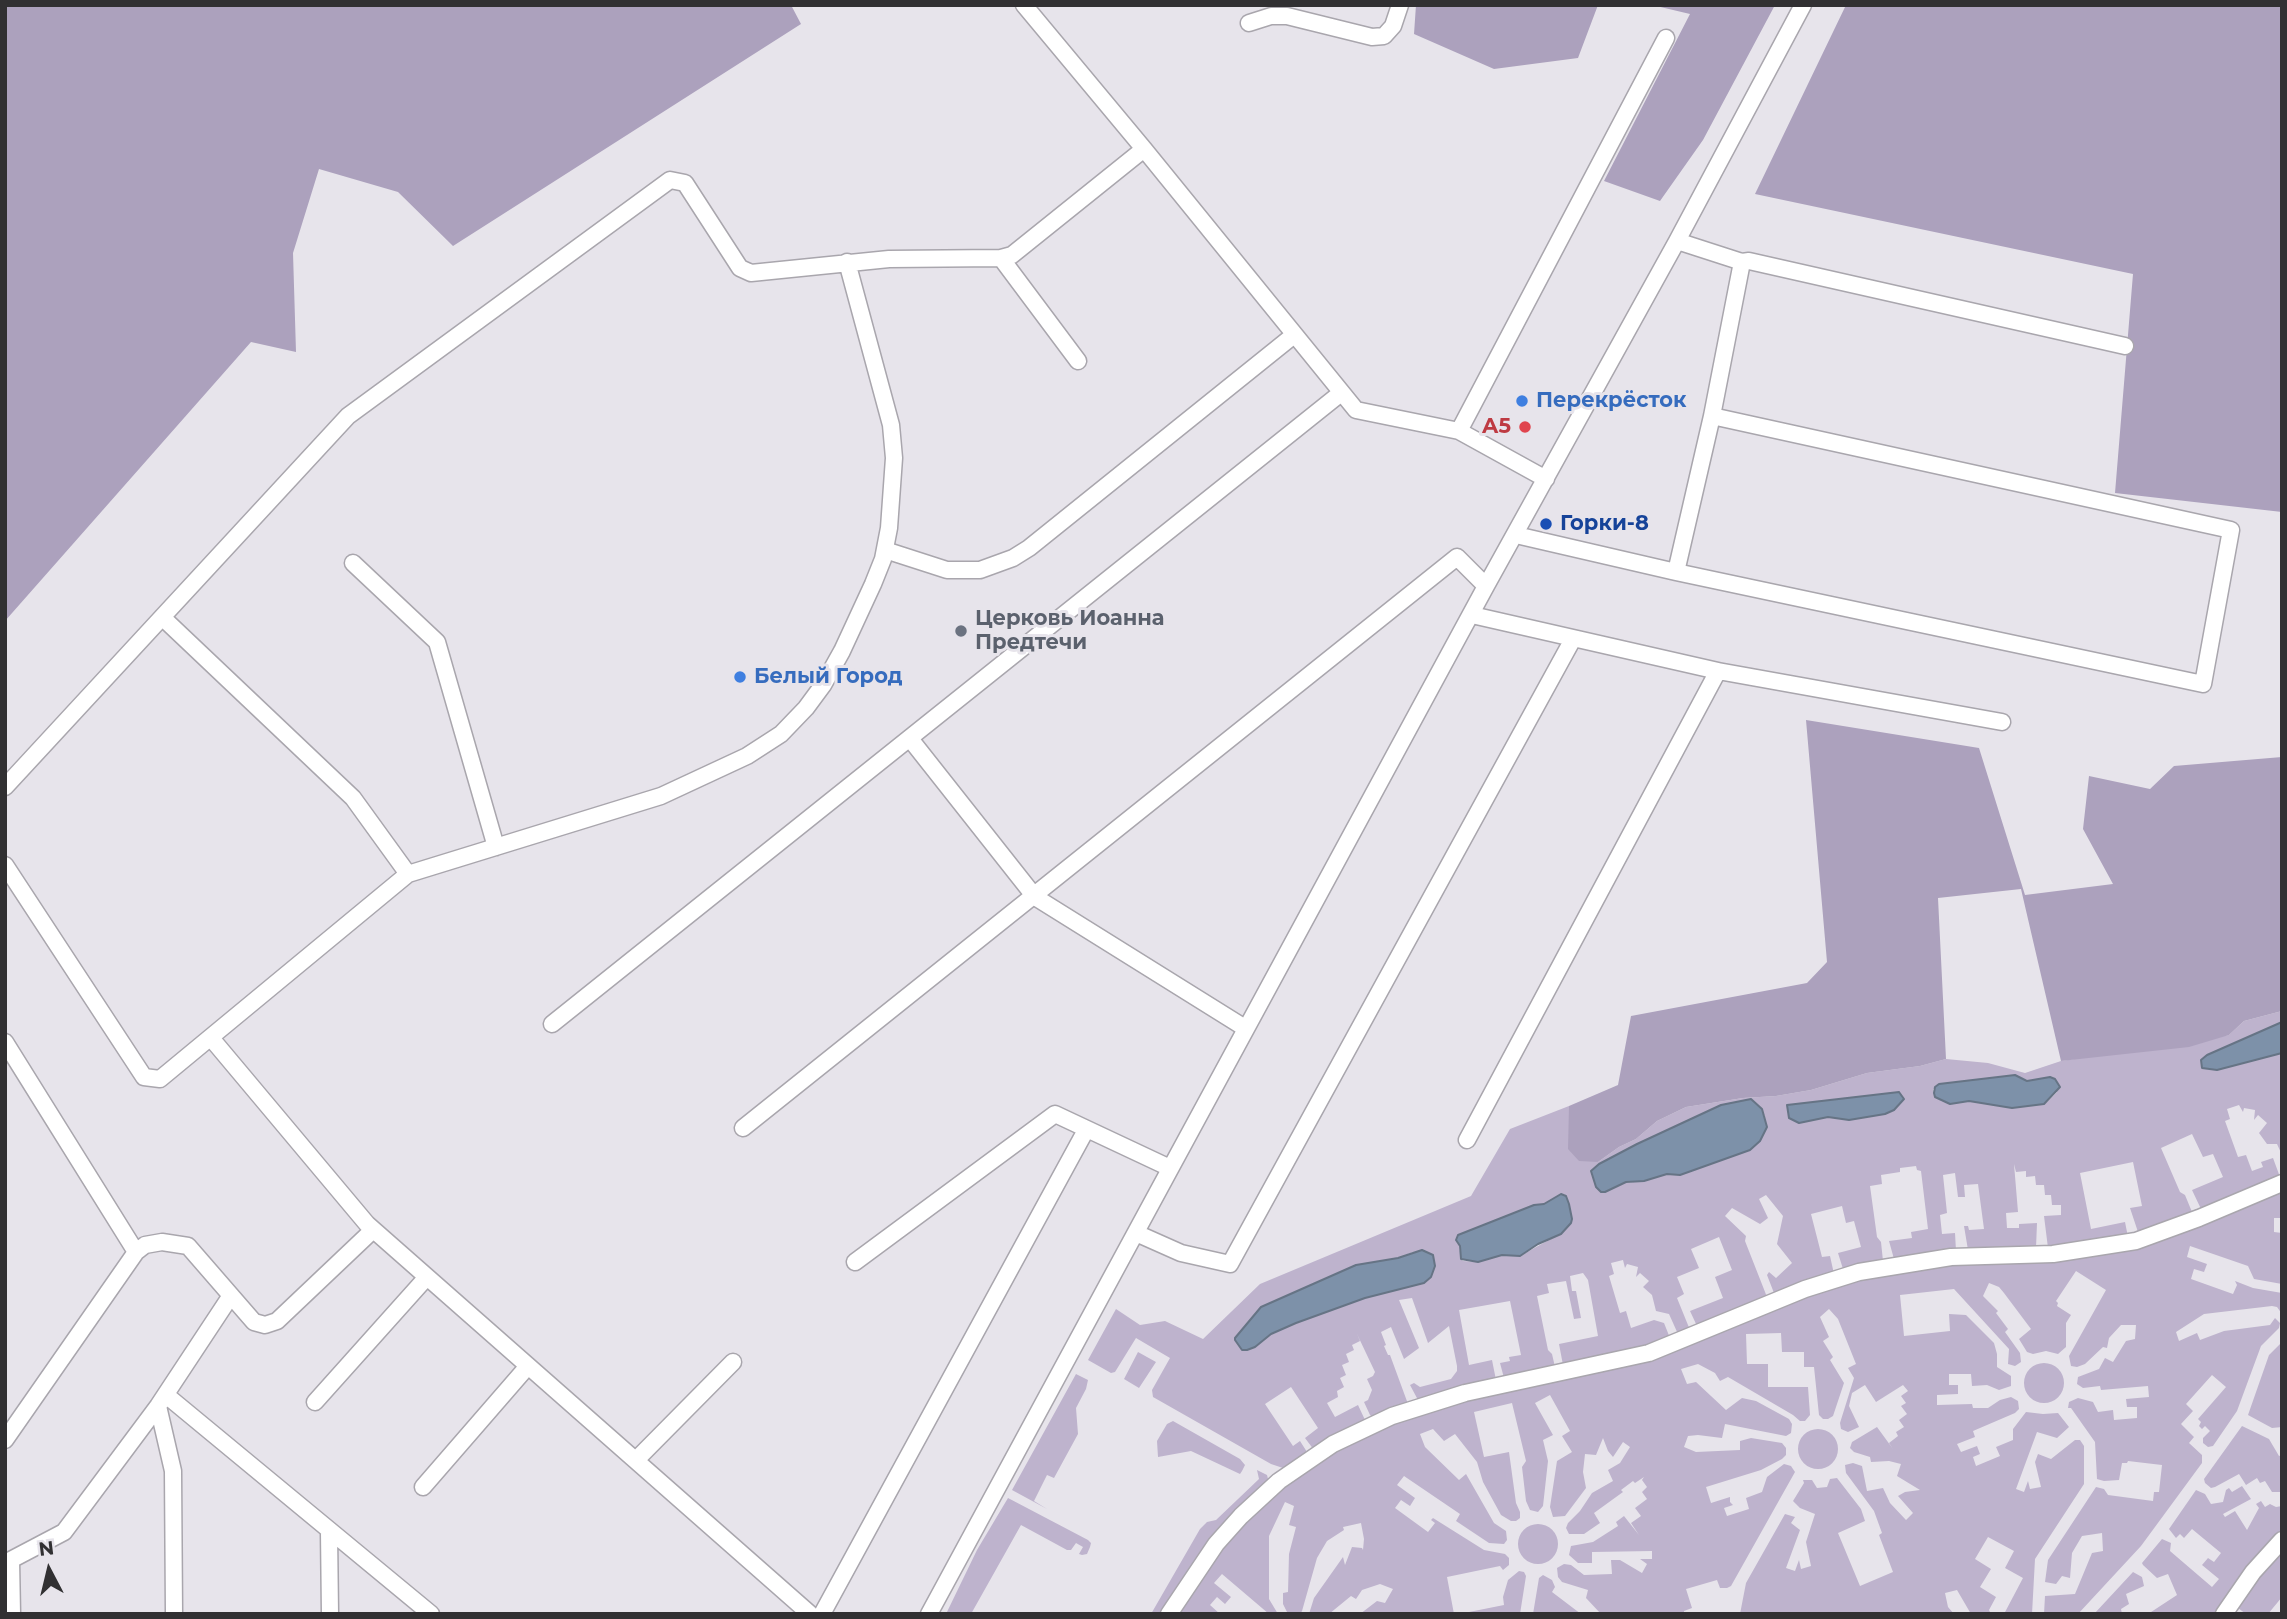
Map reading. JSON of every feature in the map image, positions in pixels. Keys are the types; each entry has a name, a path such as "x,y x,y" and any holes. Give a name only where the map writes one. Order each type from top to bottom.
{"street":[{"path":"1024,5 1356,410 1459,431 1546,479"},
{"path":"1249,23 1271,16 1287,16 1372,37 1384,36 1393,26 1400,5"},
{"path":"929,1614 1486,586 1678,242 1803,5"},
{"path":"1459,431 1666,38"},
{"path":"5,787 348,415 670,180 685,183 740,268 751,273 889,259 1001,258 1012,255 1144,149"},
{"path":"1678,242 1742,262 1749,261 2125,346"},
{"path":"1001,258 1078,361"},
{"path":"5,865 144,1077 160,1079 408,874 661,796 747,757 780,734 806,708 830,673 862,612 885,550 893,492 891,425 847,262"},
{"path":"1676,572 1712,416 1742,262"},
{"path":"885,550 947,570 981,570 1013,558 1029,548 1294,335"},
{"path":"552,1024 1341,394"},
{"path":"1516,535 1676,572 2203,684 2231,530 1712,416"},
{"path":"744,1128 1457,558 1486,586"},
{"path":"353,563 437,642 496,847"},
{"path":"1472,615 1718,671 2002,722"},
{"path":"162,617 353,798 408,874"},
{"path":"1136,1233 1181,1253 1230,1264 1573,639"},
{"path":"1466,1140 1718,671"},
{"path":"911,740 1034,897 1245,1028"},
{"path":"211,1038 373,1230 637,1459 810,1614"},
{"path":"5,1042 136,1252"},
{"path":"855,1262 1055,1114 1170,1168"},
{"path":"822,1614 1086,1130"},
{"path":"1170,1614 1216,1544 1241,1516 1279,1481 1333,1444 1392,1416 1465,1393 1648,1353 1805,1289 1859,1272 1951,1257 2053,1254 2136,1241 2185,1224 2282,1183"},
{"path":"5,1440 136,1252 145,1245 162,1242 188,1246 254,1322 265,1325 277,1321 373,1230"},
{"path":"315,1402 426,1278"},
{"path":"12,1614 8,1562 64,1532 162,1401 230,1297"},
{"path":"637,1459 733,1362"},
{"path":"423,1487 528,1366"},
{"path":"162,1401 431,1614"},
{"path":"162,1401 173,1471 174,1614"},
{"path":"329,1532 330,1614"},
{"path":"2224,1614 2253,1572 2282,1540"}],"shaded area":[{"path":"5,5 791,5 801,24 453,246 398,192 319,169 293,253 296,352 251,342 5,621"},
{"path":"1416,5 1598,5 1578,58 1494,69 1414,34"},
{"path":"1652,5 1775,5 1703,140 1660,201 1604,181 1690,14"},
{"path":"1846,5 2282,5 2282,512 2115,493 2133,274 1755,194"},
{"path":"1806,720 1979,748 2025,895 2113,884 2083,829 2089,776 2150,789 2174,766 2282,757 2282,1011 2244,1021 2229,1035 2189,1047 2061,1061 2021,889 1938,898 1946,1059 1920,1066 1867,1073 1811,1090 1686,1107 1657,1121 1636,1139 1598,1162 1579,1161 1568,1149 1569,1106 1618,1085 1631,1016 1807,983 1827,962"},
{"path":"2282,1011 2282,1022 2207,1055 2217,1070 2282,1053 2282,1155 2277,1144 2267,1144 2259,1133 2267,1123 2258,1115 2254,1120 2255,1110 2244,1108 2243,1112 2239,1105 2227,1109 2230,1119 2225,1121 2238,1157 2246,1155 2252,1171 2263,1167 2261,1162 2273,1158 2280,1177 2201,1209 2192,1190 2223,1177 2213,1154 2203,1157 2192,1134 2161,1148 2192,1212 2138,1232 2130,1208 2142,1206 2133,1162 2080,1173 2091,1229 2125,1222 2128,1237 2048,1248 2044,1216 2061,1215 2061,1205 2052,1205 2051,1195 2045,1195 2044,1185 2036,1185 2035,1176 2026,1177 2026,1171 2016,1172 2014,1164 2018,1212 2006,1213 2007,1228 2037,1223 2036,1248 1968,1250 1964,1226 1968,1226 1969,1230 1984,1229 1978,1184 1964,1185 1965,1197 1958,1197 1955,1173 1943,1175 1947,1213 1940,1215 1942,1234 1955,1233 1956,1251 1894,1259 1889,1241 1912,1238 1911,1232 1928,1229 1921,1171 1917,1170 1916,1166 1900,1168 1900,1172 1881,1175 1882,1184 1870,1186 1883,1261 1843,1269 1838,1253 1861,1247 1854,1221 1846,1223 1842,1206 1811,1214 1822,1257 1830,1256 1834,1274 1774,1293 1767,1275 1769,1272 1776,1278 1792,1263 1777,1244 1783,1216 1766,1195 1759,1199 1768,1218 1760,1224 1732,1208 1725,1216 1746,1236 1745,1241 1767,1297 1697,1326 1690,1311 1723,1298 1715,1277 1732,1270 1719,1237 1691,1249 1699,1268 1677,1277 1684,1294 1677,1298 1690,1330 1678,1334 1669,1314 1656,1311 1652,1295 1643,1287 1649,1281 1640,1273 1636,1277 1638,1267 1627,1264 1625,1268 1623,1260 1611,1263 1614,1274 1609,1276 1620,1313 1626,1311 1631,1328 1654,1320 1664,1323 1669,1341 1563,1365 1559,1344 1598,1336 1588,1280 1583,1273 1570,1276 1581,1318 1574,1319 1566,1281 1547,1284 1549,1293 1537,1296 1548,1350 1552,1354 1555,1367 1504,1378 1500,1363 1510,1361 1509,1357 1521,1355 1510,1301 1459,1310 1469,1365 1492,1360 1496,1380 1418,1400 1410,1385 1414,1383 1420,1387 1451,1379 1457,1366 1449,1326 1428,1343 1412,1298 1399,1300 1419,1348 1404,1359 1391,1327 1381,1332 1386,1345 1384,1346 1390,1355 1408,1404 1374,1418 1370,1415 1364,1402 1368,1400 1372,1390 1367,1379 1375,1372 1357,1334 1360,1341 1352,1345 1354,1350 1346,1354 1349,1362 1342,1365 1346,1375 1340,1378 1344,1387 1337,1391 1338,1397 1327,1403 1335,1417 1358,1405 1365,1420 1314,1450 1305,1438 1318,1428 1291,1387 1265,1404 1293,1446 1300,1441 1307,1452 1286,1469 1271,1464 1153,1397 1152,1390 1170,1358 1136,1338 1115,1372 1111,1373 1088,1360 1116,1309 1140,1325 1165,1321 1203,1339 1260,1284 1471,1196 1510,1129 1569,1106 1569,1149 1598,1162 1636,1139 1657,1121 1686,1107 1811,1090 1867,1073 1920,1066 1946,1059 1988,1063 2025,1073 2061,1061 2229,1035 2244,1021","holes":["2015,1075 2057,1092 2047,1102 2012,1108 1969,1101 1950,1104 1935,1097 1933,1089","1765,1115 1750,1150 1680,1175 1667,1174 1644,1181 1623,1183","1564,1194 1569,1204 1547,1241 1520,1256 1502,1255 1478,1262 1461,1259 1459,1244 1498,1219 1534,1205 1544,1204","1413,1252 1424,1283 1365,1298 1296,1323 1245,1350 1356,1265 1398,1258"]},
{"path":"2282,1190 2282,1218 2274,1218 2274,1232 2282,1233 2282,1284 2254,1279 2248,1266 2190,1246 2187,1257 2207,1264 2204,1272 2194,1269 2191,1279 2233,1294 2237,1285 2235,1281 2253,1288 2282,1293 2282,1314 2277,1307 2272,1306 2204,1314 2176,1332 2179,1341 2197,1333 2200,1340 2224,1331 2270,1325 2275,1318 2280,1323 2279,1328 2261,1346 2237,1411 2213,1446 2208,1447 2203,1443 2203,1438 2210,1431 2205,1426 2202,1429 2199,1426 2201,1422 2198,1419 2226,1387 2212,1375 2186,1404 2193,1411 2181,1424 2194,1437 2189,1443 2202,1455 2202,1463 2141,1546 2078,1614 2044,1614 2045,1596 2075,1594 2092,1553 2103,1551 2102,1533 2082,1536 2072,1553 2070,1578 2062,1576 2056,1584 2045,1582 2048,1560 2096,1487 2104,1489 2108,1495 2153,1501 2154,1492 2159,1492 2162,1465 2128,1461 2122,1463 2119,1480 2097,1479 2095,1442 2071,1408 2068,1408 2069,1402 2078,1398 2093,1402 2098,1412 2113,1410 2114,1420 2137,1418 2137,1407 2127,1407 2126,1399 2149,1397 2148,1386 2101,1390 2100,1386 2083,1388 2077,1384 2078,1377 2099,1369 2105,1358 2113,1362 2126,1341 2135,1339 2136,1325 2121,1325 2109,1338 2107,1348 2103,1347 2085,1364 2071,1366 2069,1356 2106,1290 2076,1271 2056,1301 2057,1306 2071,1315 2066,1323 2066,1347 2058,1354 2046,1351 2033,1354 2027,1352 2019,1339 2031,1329 1999,1287 1989,1283 1983,1296 1998,1311 1996,1313 2008,1329 2005,1332 2020,1353 2021,1362 2015,1366 2008,1364 2009,1349 1954,1289 1900,1295 1904,1336 1950,1331 1949,1314 1966,1315 1994,1343 1997,1367 2011,1376 2011,1386 1999,1390 1987,1385 1972,1386 1971,1374 1949,1374 1949,1385 1958,1385 1958,1394 1937,1395 1937,1405 1972,1404 1973,1408 1988,1408 2011,1397 2018,1401 2019,1409 2015,1413 1973,1431 1975,1437 1957,1444 1961,1452 1977,1446 1980,1454 1973,1457 1976,1466 2000,1456 1996,1447 2013,1440 2013,1429 2026,1412 2058,1413 2069,1427 2057,1438 2037,1432 2016,1489 2024,1492 2028,1481 2030,1489 2041,1487 2035,1462 2038,1454 2051,1459 2075,1440 2080,1440 2084,1446 2084,1484 2035,1559 2032,1614 2004,1614 2023,1578 2005,1568 2014,1551 1988,1537 1975,1559 1991,1569 1980,1587 1996,1597 1989,1610 1991,1614 1971,1614 1957,1590 1945,1593 1948,1607 1954,1614 1740,1614 1746,1583 1785,1514 1795,1517 1791,1523 1800,1530 1786,1568 1795,1571 1799,1560 1801,1569 1811,1566 1806,1542 1815,1514 1800,1508 1793,1501 1804,1483 1803,1480 1812,1480 1817,1488 1827,1487 1830,1479 1837,1478 1861,1509 1865,1521 1838,1533 1860,1586 1893,1572 1879,1535 1882,1533 1874,1511 1846,1473 1845,1465 1853,1463 1862,1466 1867,1491 1883,1488 1890,1503 1906,1520 1913,1513 1898,1496 1920,1490 1897,1476 1901,1464 1889,1461 1871,1462 1870,1457 1850,1448 1852,1442 1877,1427 1893,1449 1889,1443 1898,1436 1896,1432 1904,1427 1899,1420 1907,1414 1901,1406 1906,1403 1901,1396 1908,1391 1903,1385 1876,1402 1865,1385 1852,1393 1849,1406 1859,1427 1848,1432 1841,1429 1840,1423 1854,1378 1848,1368 1856,1364 1838,1319 1829,1309 1820,1317 1829,1337 1823,1341 1833,1357 1830,1360 1844,1383 1833,1416 1828,1419 1819,1415 1814,1367 1804,1367 1804,1352 1782,1352 1781,1333 1746,1334 1747,1364 1768,1364 1768,1387 1808,1387 1810,1415 1805,1421 1800,1421 1728,1377 1720,1381 1715,1373 1698,1364 1681,1369 1687,1384 1696,1382 1726,1410 1742,1398 1756,1401 1789,1419 1792,1424 1791,1433 1786,1436 1725,1424 1722,1438 1688,1436 1684,1447 1696,1452 1740,1450 1740,1441 1751,1438 1782,1443 1786,1448 1786,1455 1782,1459 1761,1470 1706,1487 1711,1503 1730,1497 1733,1505 1724,1508 1727,1516 1749,1509 1746,1498 1762,1492 1767,1477 1784,1464 1791,1466 1795,1472 1731,1586 1720,1588 1717,1580 1686,1589 1692,1608 1684,1611 1684,1614 1601,1614 1586,1598 1588,1590 1562,1582 1558,1577 1557,1568 1564,1564 1571,1565 1584,1575 1612,1574 1611,1560 1620,1560 1642,1573 1647,1564 1640,1559 1652,1559 1652,1551 1592,1552 1592,1563 1578,1563 1569,1555 1571,1546 1593,1542 1618,1526 1616,1522 1624,1516 1639,1535 1631,1523 1641,1516 1635,1508 1647,1499 1642,1492 1647,1487 1642,1480 1644,1477 1635,1483 1633,1481 1621,1490 1623,1492 1594,1513 1600,1523 1584,1534 1569,1534 1566,1528 1568,1523 1592,1493 1613,1481 1608,1470 1620,1463 1630,1447 1623,1442 1613,1457 1603,1438 1596,1455 1585,1454 1583,1472 1586,1488 1565,1516 1553,1517 1550,1507 1557,1461 1572,1452 1562,1436 1570,1431 1550,1395 1535,1403 1553,1435 1543,1440 1548,1461 1543,1506 1538,1512 1530,1510 1526,1501 1522,1467 1526,1461 1512,1403 1474,1412 1484,1457 1509,1452 1516,1503 1520,1512 1520,1518 1516,1521 1501,1515 1483,1482 1477,1462 1455,1434 1444,1441 1433,1429 1420,1434 1425,1447 1459,1480 1466,1474 1494,1523 1506,1531 1507,1540 1504,1544 1489,1543 1456,1521 1460,1514 1404,1476 1397,1485 1415,1498 1410,1506 1401,1500 1395,1508 1428,1532 1435,1523 1431,1520 1433,1518 1484,1550 1505,1554 1509,1558 1509,1565 1503,1570 1500,1566 1447,1577 1454,1614 1360,1614 1377,1601 1385,1603 1393,1589 1380,1584 1362,1590 1356,1599 1351,1596 1329,1614 1309,1614 1314,1598 1343,1557 1345,1565 1352,1547 1363,1550 1361,1523 1343,1527 1344,1530 1327,1541 1317,1558 1302,1611 1300,1614 1288,1614 1283,1604 1283,1593 1288,1592 1289,1554 1296,1527 1289,1525 1294,1506 1285,1502 1269,1536 1269,1599 1278,1614 1269,1614 1222,1574 1214,1583 1231,1597 1225,1604 1217,1597 1210,1605 1220,1614 1178,1614 1222,1548 1246,1521 1284,1487 1337,1451 1395,1423 1467,1400 1651,1360 1779,1307 1861,1279 1952,1264 2054,1261 2138,1248"},
{"path":"2282,1342 2282,1427 2272,1428 2248,1415 2269,1355"},
{"path":"1138,1352 1156,1362 1139,1388 1124,1379"},
{"path":"2044,1363 2058,1369 2064,1383 2058,1397 2044,1403 2030,1397 2024,1383 2030,1369"},
{"path":"1076,1374 1088,1380 1076,1408 1078,1434 1054,1478 1047,1475 1034,1501 1047,1509 1012,1490"},
{"path":"1173,1421 1240,1459 1245,1465 1240,1474 1191,1451 1158,1457 1157,1441 1167,1424"},
{"path":"2242,1426 2269,1439 2279,1456 2282,1455 2282,1492 2272,1492 2265,1481 2260,1483 2257,1478 2246,1485 2239,1474 2215,1487 2211,1488 2205,1483 2204,1479"},
{"path":"1818,1429 1832,1435 1838,1449 1832,1463 1818,1469 1804,1463 1798,1449 1804,1435"},
{"path":"1257,1470 1267,1475 1269,1483 1165,1614 1151,1614 1200,1529 1207,1522 1216,1520 1259,1479"},
{"path":"2242,1486 2251,1499 2223,1514 2225,1517 2235,1511 2247,1530 2259,1508 2256,1504 2261,1501 2265,1507 2270,1504 2282,1506 2282,1531 2216,1614 2148,1614 2177,1595 2168,1574 2157,1578 2142,1563 2162,1539 2171,1543 2170,1551 2212,1587 2219,1579 2202,1565 2208,1558 2214,1562 2221,1553 2192,1529 2184,1538 2180,1534 2176,1538 2169,1529 2196,1490 2205,1494 2211,1504 2223,1502 2229,1488 2232,1492"},
{"path":"1008,1498 1088,1540 1091,1543 1087,1554 1079,1554 1083,1547 1076,1543 1071,1550 1067,1550 1021,1525 971,1614 946,1614 977,1550"},
{"path":"1538,1524 1552,1530 1558,1544 1552,1558 1538,1564 1524,1558 1518,1544 1524,1530"},
{"path":"2282,1550 2282,1597 2268,1614 2246,1614 2238,1608 2238,1600"},
{"path":"1519,1571 1526,1576 1520,1614 1459,1614 1504,1605 1503,1597 1508,1580"},
{"path":"2133,1572 2142,1577 2144,1586 2126,1594 2129,1604 2121,1609 2122,1614 2094,1614"},
{"path":"1543,1575 1552,1580 1555,1587 1552,1592 1581,1614 1533,1614 1539,1578"}],"water":[{"path":"2282,1022 2282,1053 2217,1070 2202,1068 2201,1060 2207,1055"},
{"path":"2015,1075 2027,1081 2050,1077 2055,1079 2060,1087 2044,1104 2012,1108 1969,1101 1950,1104 1935,1097 1934,1093 1939,1084"},
{"path":"1899,1092 1904,1099 1894,1110 1885,1114 1849,1120 1828,1117 1799,1123 1789,1118 1787,1105"},
{"path":"1751,1099 1762,1109 1767,1127 1760,1141 1750,1150 1680,1175 1667,1174 1644,1181 1626,1182 1605,1192 1596,1187 1591,1171 1599,1164 1721,1105"},
{"path":"1561,1194 1566,1196 1572,1219 1561,1234 1520,1256 1502,1255 1478,1262 1461,1259 1460,1246 1456,1240 1458,1235 1534,1205 1544,1204"},
{"path":"1422,1250 1433,1255 1435,1266 1431,1277 1424,1283 1365,1298 1296,1323 1271,1334 1247,1350 1242,1350 1235,1340 1261,1307 1356,1265 1398,1258"}],"place":[{"name":"Перекрёсток","path":"1522,401"},
{"name":"А5","path":"1525,427"},
{"name":"Горки-8","path":"1546,524"},
{"name":"Церковь Иоанна Предтечи","path":"961,631"},
{"name":"Белый Город","path":"740,677"}]}
